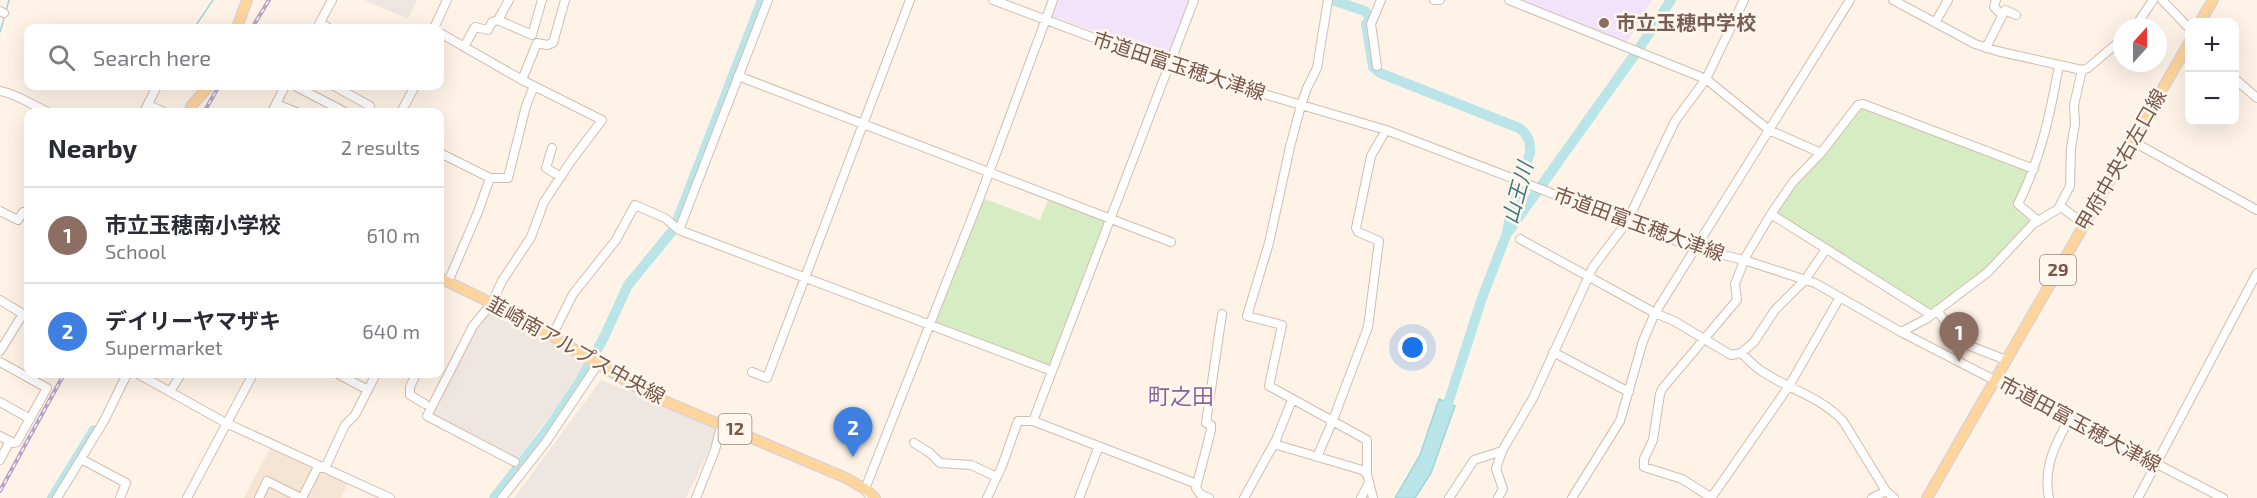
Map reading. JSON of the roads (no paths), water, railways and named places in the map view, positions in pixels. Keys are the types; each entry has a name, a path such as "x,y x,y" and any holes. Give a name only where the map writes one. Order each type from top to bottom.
{"main road":[{"path":"238,24 247,0"},
{"path":"2202,18 2213,0"},
{"name":"甲府中央右左口線","path":"1927,498 2185,50"},
{"path":"191,108 205,90"},
{"name":"韮崎南アルプス中央線","path":"444,280 552,336 648,394 722,423 846,478 865,489 873,498"}],"street":[{"path":"319,24 332,0"},
{"path":"436,24 447,0"},
{"path":"498,20 509,0"},
{"path":"464,47 475,27 488,30 492,22 498,20 532,35 542,0"},
{"path":"522,80 537,43 547,45 553,43 565,0"},
{"path":"677,227 768,0"},
{"path":"752,372 767,378 910,0"},
{"name":"市道田富玉穂大津線","path":"993,0 1169,66 1386,130 1695,248 1744,260 1805,280 2223,498"},
{"path":"865,489 989,172 1053,0"},
{"path":"1033,421 1194,0"},
{"path":"1328,0 1317,69 1301,105 1269,243 1247,316 1282,325 1269,386 1367,440 1367,474 1373,498"},
{"path":"1377,66 1371,24 1381,0"},
{"path":"1434,0 1440,0"},
{"path":"1509,0 1706,79 1769,130 1821,153"},
{"path":"1498,498 1503,489 1496,469 1502,451 1533,398 1588,276 1627,222 1674,121 1706,79 1744,0"},
{"path":"1572,498 1620,421 1643,341 1655,313 1850,0"},
{"path":"1893,0 1986,48 2059,65 2088,68 2113,47"},
{"path":"1935,23 1948,0"},
{"path":"1996,0 1994,7 2002,15"},
{"path":"2141,18 2153,0"},
{"path":"2162,0 2185,24"},
{"path":"1986,48 2005,10 2016,15"},
{"path":"444,38 602,120 544,202 531,237 502,281 492,303 473,326 427,416 515,462"},
{"path":"2037,220 2018,204 2034,169 2052,103 2059,65"},
{"path":"1901,332 1934,313 1988,272 2037,220 2058,209 2070,186 2071,148 2075,124 2074,105 2082,69"},
{"path":"738,76 1171,242"},
{"path":"2239,82 2257,98"},
{"path":"444,155 490,178 508,178 526,106 534,86"},
{"path":"146,108 155,90"},
{"path":"274,108 283,90"},
{"path":"304,90 337,108"},
{"path":"341,90 370,106"},
{"path":"403,108 413,90"},
{"path":"0,91 15,95 39,108"},
{"path":"276,104 286,108"},
{"path":"1840,297 1789,386 1712,498 1682,479 1644,467 1644,459 1653,440 1659,394 1737,300 1735,284 1744,260 1771,214 1793,182 1821,153 1858,105 1863,104 2034,169"},
{"path":"1317,457 1368,327 1379,241 1358,232 1356,228 1371,156 1386,130"},
{"path":"2132,141 2257,210"},
{"path":"552,148 546,168 561,177"},
{"path":"444,280 478,212 490,178"},
{"path":"552,336 573,294 616,240 635,205 665,218 677,227 1052,372"},
{"path":"2060,206 2084,224"},
{"path":"0,211 18,220 24,212"},
{"path":"1771,214 1934,313 1957,339 1965,344 2006,360"},
{"path":"1520,239 1706,339 1731,355 1742,353 1754,342 1775,310 1805,280 1826,249"},
{"path":"2138,498 2257,273"},
{"path":"0,300 24,314"},
{"path":"1209,498 1200,494 1196,488 1211,425 1206,423 1222,314"},
{"path":"0,351 24,320"},
{"path":"1553,352 1629,392"},
{"path":"1742,353 1761,371 1836,413 1886,491 1894,498"},
{"path":"502,498 546,442 594,361"},
{"path":"0,362 24,375"},
{"path":"0,436 17,442 47,388 29,378"},
{"path":"57,498 104,421 125,378"},
{"path":"145,378 226,423 390,498"},
{"path":"170,392 179,378"},
{"path":"187,498 250,378"},
{"path":"346,378 368,390"},
{"path":"259,498 267,481 302,498 317,469 327,464 345,425 355,415 374,378"},
{"path":"414,378 410,387 410,395 425,404"},
{"path":"1244,498 1274,444 1292,400"},
{"path":"0,402 30,419"},
{"path":"2049,498 2047,476 2049,462 2069,418"},
{"path":"987,498 1018,421 1033,421 1197,484"},
{"path":"696,498 715,450 722,423"},
{"path":"0,460 10,441"},
{"path":"914,442 940,463 971,465 997,477"},
{"path":"1274,444 1362,470 1367,474"},
{"path":"1078,498 1099,446"},
{"path":"1449,498 1474,460 1502,451"},
{"path":"81,459 126,483 120,498"},
{"path":"1361,498 1369,483"},
{"path":"1872,498 1886,491"}],"water":[{"path":"1439,399 1455,406 1431,473 1415,498 1395,498 1420,455"}],"waterway":[{"path":"6,11 9,0"},
{"path":"197,24 213,0"},
{"path":"494,498 549,427 579,383 628,285 674,229 762,0"},
{"name":"山王川","path":"1332,0 1365,11 1371,19 1366,24 1373,67 1380,73 1519,128 1525,133 1529,142 1530,153 1511,210 1507,233 1482,298 1444,416"},
{"path":"1509,231 1671,0"},
{"path":"0,32 5,15"},
{"path":"201,464 222,424"},
{"path":"52,498 94,430"}],"railway":[{"path":"254,24 269,0"},
{"path":"206,108 217,90"},
{"path":"0,491 62,378"}],"place":[{"name":"市立玉穂中学校","path":"1604,23"},
{"name":"市立玉穂南小学校","path":"1959,362"},
{"name":"デイリーヤマザキ","path":"853,457"}],"district":[{"name":"町之田","path":"1181,396"}]}
